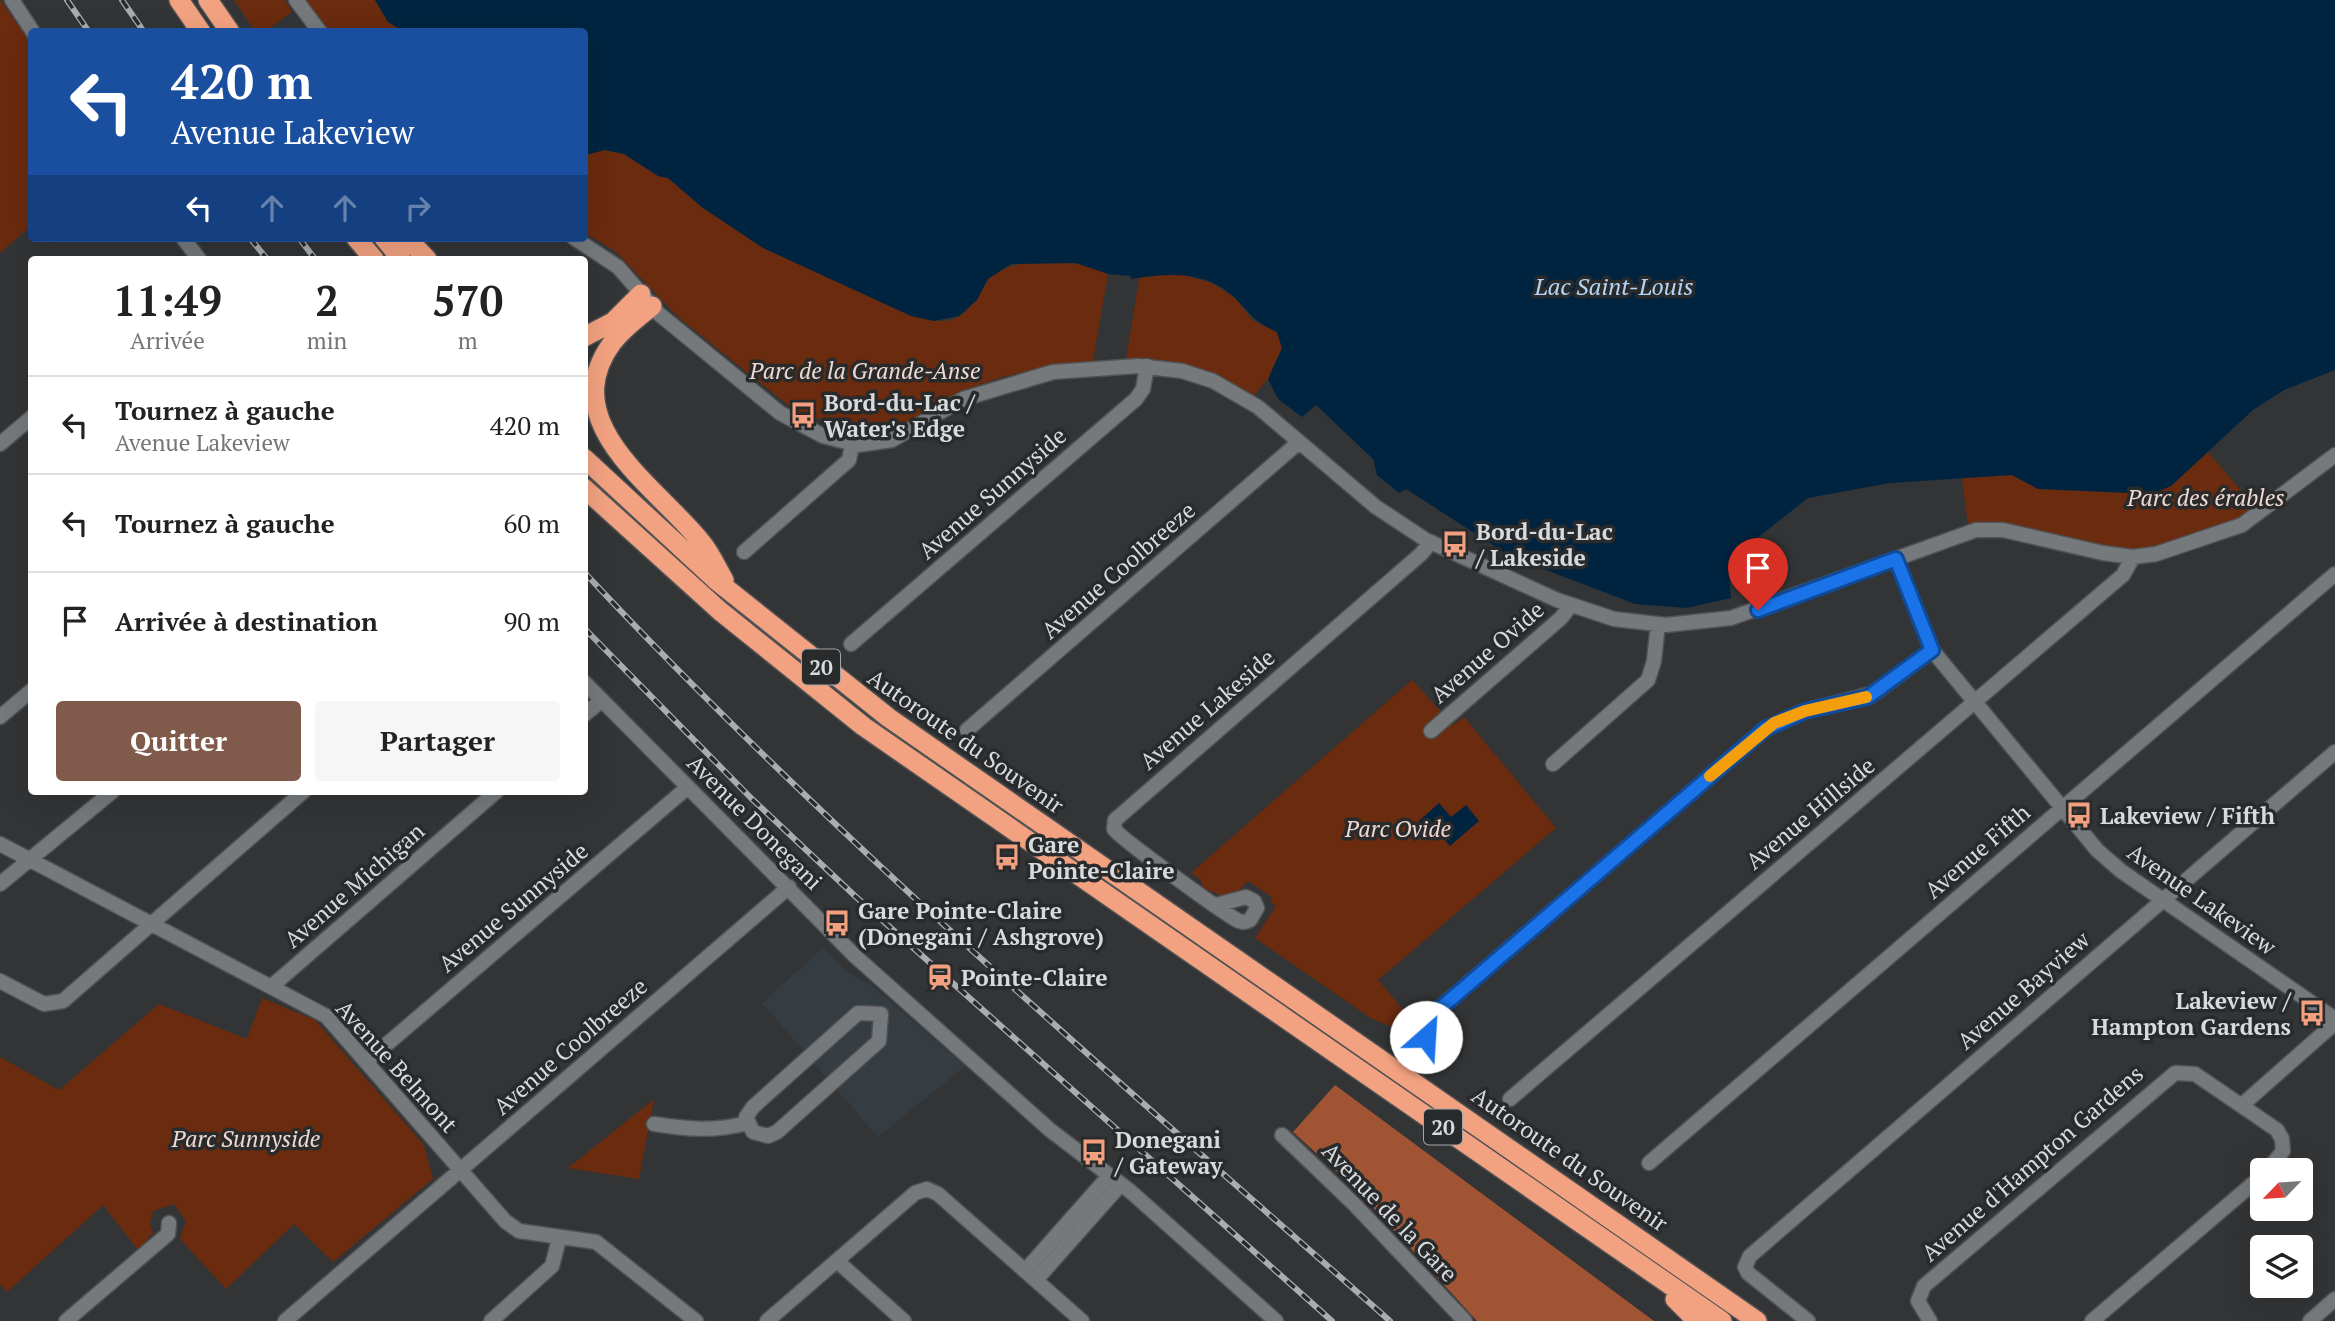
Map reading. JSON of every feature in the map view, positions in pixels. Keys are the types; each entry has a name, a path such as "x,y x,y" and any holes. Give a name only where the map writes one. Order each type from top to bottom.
{"highway":[{"path":"179,0 198,28"},
{"path":"208,0 227,28"},
{"path":"359,242 371,256"},
{"path":"386,242 398,256"},
{"path":"411,242 424,256"},
{"path":"588,335 646,300"},
{"path":"646,300 605,354 596,382 598,414 618,453 703,544 731,593"},
{"name":"Autoroute du Souvenir","path":"588,462 731,593 914,737 1757,1321"},
{"name":"Autoroute du Souvenir","path":"588,492 741,629 886,743 1722,1321"},
{"path":"1640,1263 1697,1321"}],"street":[{"path":"12,0 30,28"},
{"path":"296,0 317,28"},
{"path":"186,242 197,256"},
{"path":"580,242 610,261 646,300 790,420 813,433 852,445 892,440 963,399 1029,378 1078,369 1147,366 1182,371 1213,381 1265,412 1376,507 1431,542 1571,605 1614,619 1658,624 1703,623 1743,615 1969,532 1992,528 2133,556 2163,552 2242,525 2335,455"},
{"name":"Avenue Sunnyside","path":"851,644 1136,399 1143,389 1147,366"},
{"path":"0,444 28,420"},
{"name":"Avenue Coolbreeze","path":"967,730 1298,443"},
{"path":"744,552 849,460 852,445"},
{"name":"Avenue Lakeside","path":"1216,905 1122,838 1114,829 1115,820 1421,554 1431,542"},
{"name":"Avenue Hillside","path":"1510,1099 2123,575 2133,556"},
{"name":"Avenue Lakeview","path":"1896,559 1932,650 2105,858 2335,1021"},
{"name":"Avenue Fifth","path":"1649,1163 2335,574"},
{"name":"Avenue Ovide","path":"1431,731 1561,618 1571,605"},
{"path":"1553,764 1648,680 1654,661 1658,624"},
{"path":"1426,1037 1424,1028 1429,1018 1765,729 1805,711 1868,697 1932,650"},
{"name":"Avenue Donegani","path":"588,686 789,887 833,935 1050,1130 1115,1180 1276,1321"},
{"path":"0,717 28,693"},
{"path":"588,711 602,699"},
{"name":"Avenue Bayview","path":"1808,1321 1754,1278 1745,1267 1754,1252 2335,752"},
{"name":"Avenue Sunnyside","path":"366,1062 688,787"},
{"path":"0,884 108,795"},
{"path":"0,981 44,1004 63,1001 299,795"},
{"name":"Avenue Michigan","path":"272,986 492,795"},
{"name":"Avenue Belmont","path":"0,844 326,1016 505,1220 519,1231 559,1239 577,1238 596,1242 696,1321"},
{"name":"Avenue Coolbreeze","path":"285,1321 789,887"},
{"path":"747,1123 758,1135 777,1132 879,1041 881,1014 898,995"},
{"path":"747,1123 753,1107 858,1013 881,1014"},
{"path":"2242,1105 2335,1021"},
{"name":"Avenue d'Hampton Gardens","path":"1930,1321 1918,1301 1924,1286 2169,1076 2190,1072 2270,1124 2282,1139 2278,1158"},
{"path":"654,1124 719,1130 747,1123"},
{"name":"Avenue de la Gare","path":"1282,1135 1353,1203 1465,1321"},
{"path":"1030,1275 1115,1180"},
{"path":"2092,1321 2250,1186"},
{"path":"767,1321 915,1193 927,1189 938,1194 1082,1321"},
{"path":"66,1321 168,1234 169,1223"},
{"path":"491,1321 552,1266 559,1239"},
{"path":"837,1261 904,1321"},
{"path":"2310,1321 2335,1299"}],"shaded area":[{"path":"823,948 847,972 870,984 965,1066 878,1137 762,1003"},
{"path":"1335,1085 1654,1321 1477,1321 1358,1191 1293,1132"}],"green space":[{"path":"0,0 28,39 28,228 0,253"},
{"path":"234,0 285,0 292,12 270,28 253,28"},
{"path":"304,0 375,0 388,22 398,28 327,28"},
{"name":"Parc de la Grande-Anse","path":"605,150 624,154 658,176 668,178 703,208 911,316 938,321 954,319 970,306 989,279 999,271 1013,266 1047,262 1096,269 1108,274 1093,361 1030,370 983,383 948,398 899,428 883,434 845,434 822,425 823,421 804,411 801,415 789,406 678,317 615,251 588,235 588,154"},
{"path":"1152,274 1180,274 1212,283 1236,299 1252,320 1277,332 1282,348 1268,379 1254,395 1193,369 1162,362 1126,360 1139,278"},
{"name":"Parc des érables","path":"2208,452 2255,507 2228,523 2171,542 2125,549 2085,543 2008,525 1968,526 1962,478 2012,475 2038,489 2171,486"},
{"name":"Parc Ovide","path":"1412,680 1453,725 1464,717 1556,828 1378,980 1413,1021 1403,1031 1372,1019 1255,938 1276,906 1270,901 1272,897 1248,881 1235,894 1220,895 1203,888 1200,879 1191,873"},
{"name":"Parc Sunnyside","path":"262,998 315,1020 424,1145 433,1179 333,1262 294,1224 226,1289 180,1239 186,1221 174,1204 153,1211 150,1223 153,1233 138,1250 103,1205 7,1292 0,1284 0,1057 59,1090 159,1004 247,1039"},
{"path":"654,1099 639,1179 568,1168"}],"water":[{"name":"Lac Saint-Louis","path":"375,0 2335,0 2335,370 2284,390 2253,410 2171,486 2152,494 2038,489 2012,475 1890,483 1808,498 1728,561 1731,598 1687,608 1635,604 1510,556 1406,489 1399,493 1377,475 1373,459 1316,405 1302,417 1278,399 1268,379 1282,348 1277,332 1258,321 1235,298 1212,282 1172,275 1131,279 1131,276 1108,274 1076,263 1011,264 988,279 977,300 959,316 934,321 911,316 763,248 703,208 668,178 658,176 624,154 605,150 588,154 588,28 398,28 388,22"},
{"path":"1439,803 1451,817 1466,805 1479,821 1450,846 1437,831 1431,836 1419,821"}],"railway":[{"path":"67,0 86,28"},
{"path":"122,0 141,28"},
{"path":"253,242 265,256"},
{"path":"302,242 313,256"},
{"path":"588,576 679,671 877,863 1081,1048 1390,1321"},
{"path":"588,632 751,798 855,896 1332,1321"}],"slow traffic":[{"path":"1710,776 1774,723 1805,711 1866,697"}],"place":[{"name":"Bord-du-Lac / Water's Edge","path":"803,415"},
{"name":"Bord-du-Lac / Lakeside","path":"1455,544"},
{"name":"Lakeview / Fifth","path":"2079,815"},
{"name":"Gare Pointe-Claire","path":"1007,857"},
{"name":"Gare Pointe-Claire (Donegani / Ashgrove)","path":"837,923"},
{"name":"Pointe-Claire","path":"940,977"},
{"name":"Lakeview / Hampton Gardens","path":"2312,1013"},
{"name":"Donegani / Gateway","path":"1094,1152"}],"route":[{"path":"1426,1037 1424,1025 1429,1018 1765,729 1805,711 1868,697 1932,650 1896,559 1758,610"}]}
